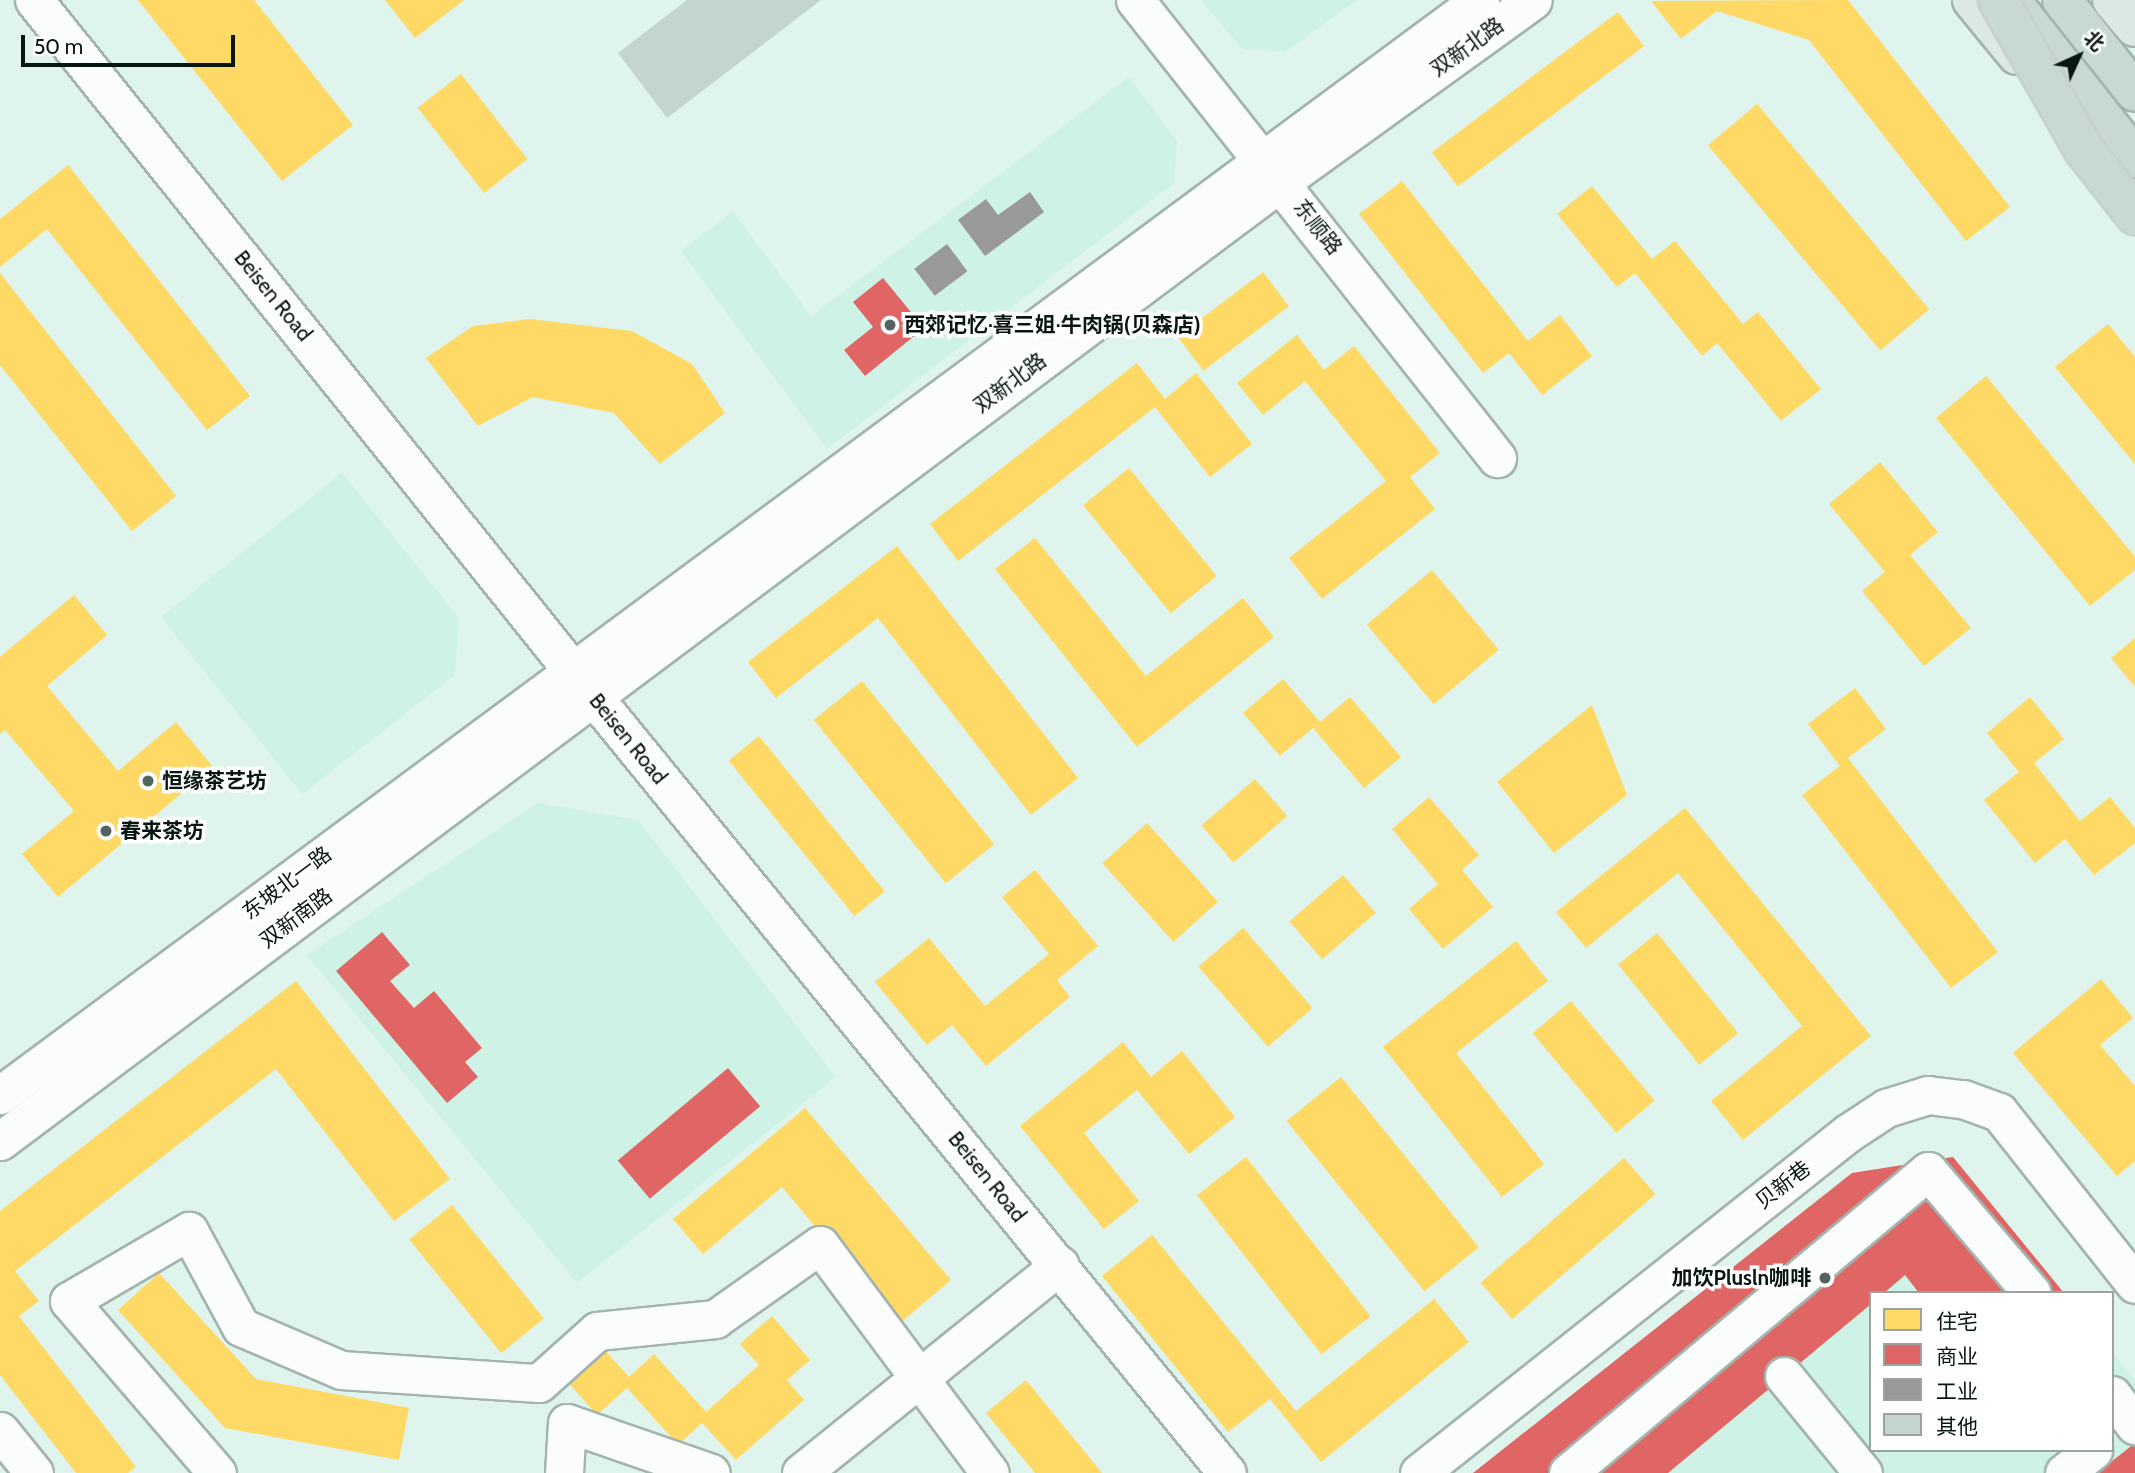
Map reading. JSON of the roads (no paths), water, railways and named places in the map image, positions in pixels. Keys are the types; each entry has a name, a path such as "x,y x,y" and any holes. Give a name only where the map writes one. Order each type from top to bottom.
{"highway":[{"path":"1998,0 2084,150 2135,215"},
{"path":"2011,0 2135,158"},
{"path":"2062,0 2135,72"},
{"path":"2062,0 2135,92"}],"main road":[{"path":"1972,0 2135,201"},
{"path":"2112,0 2135,27"}],"street":[{"name":"Beisen Road","path":"34,0 583,683 1227,1473"},
{"name":"东顺路","path":"1135,0 1273,170 1497,458"},
{"name":"双新北路","path":"583,683 1273,170 1480,0"},
{"name":"双新北路","path":"1273,170 1533,0"},
{"name":"东坡北一路","path":"0,1095 583,683"},
{"name":"双新南路","path":"0,1141 583,683"},
{"name":"贝新巷","path":"1419,1473 1848,1133 1886,1108 1928,1095 1963,1100 1999,1112 2135,1284"},
{"path":"1568,1473 1928,1171 2030,1291"},
{"path":"217,1473 69,1301 189,1231 242,1326 341,1370 539,1383 597,1331 715,1318 820,1245 990,1473"},
{"path":"801,1473 1060,1265"},
{"path":"1784,1376 1863,1473"},
{"path":"539,1383 567,1423 711,1473"},
{"path":"565,1473 567,1423"},
{"path":"0,1431 34,1473"},
{"path":"2064,1473 2090,1452"}],"place":[{"name":"西郊记忆·喜三姐·牛肉锅(贝森店)","path":"890,325"},
{"name":"恒缘茶艺坊","path":"148,781"},
{"name":"春来茶坊","path":"106,831"},
{"name":"加饮Plusln咖啡","path":"1825,1278"}]}
